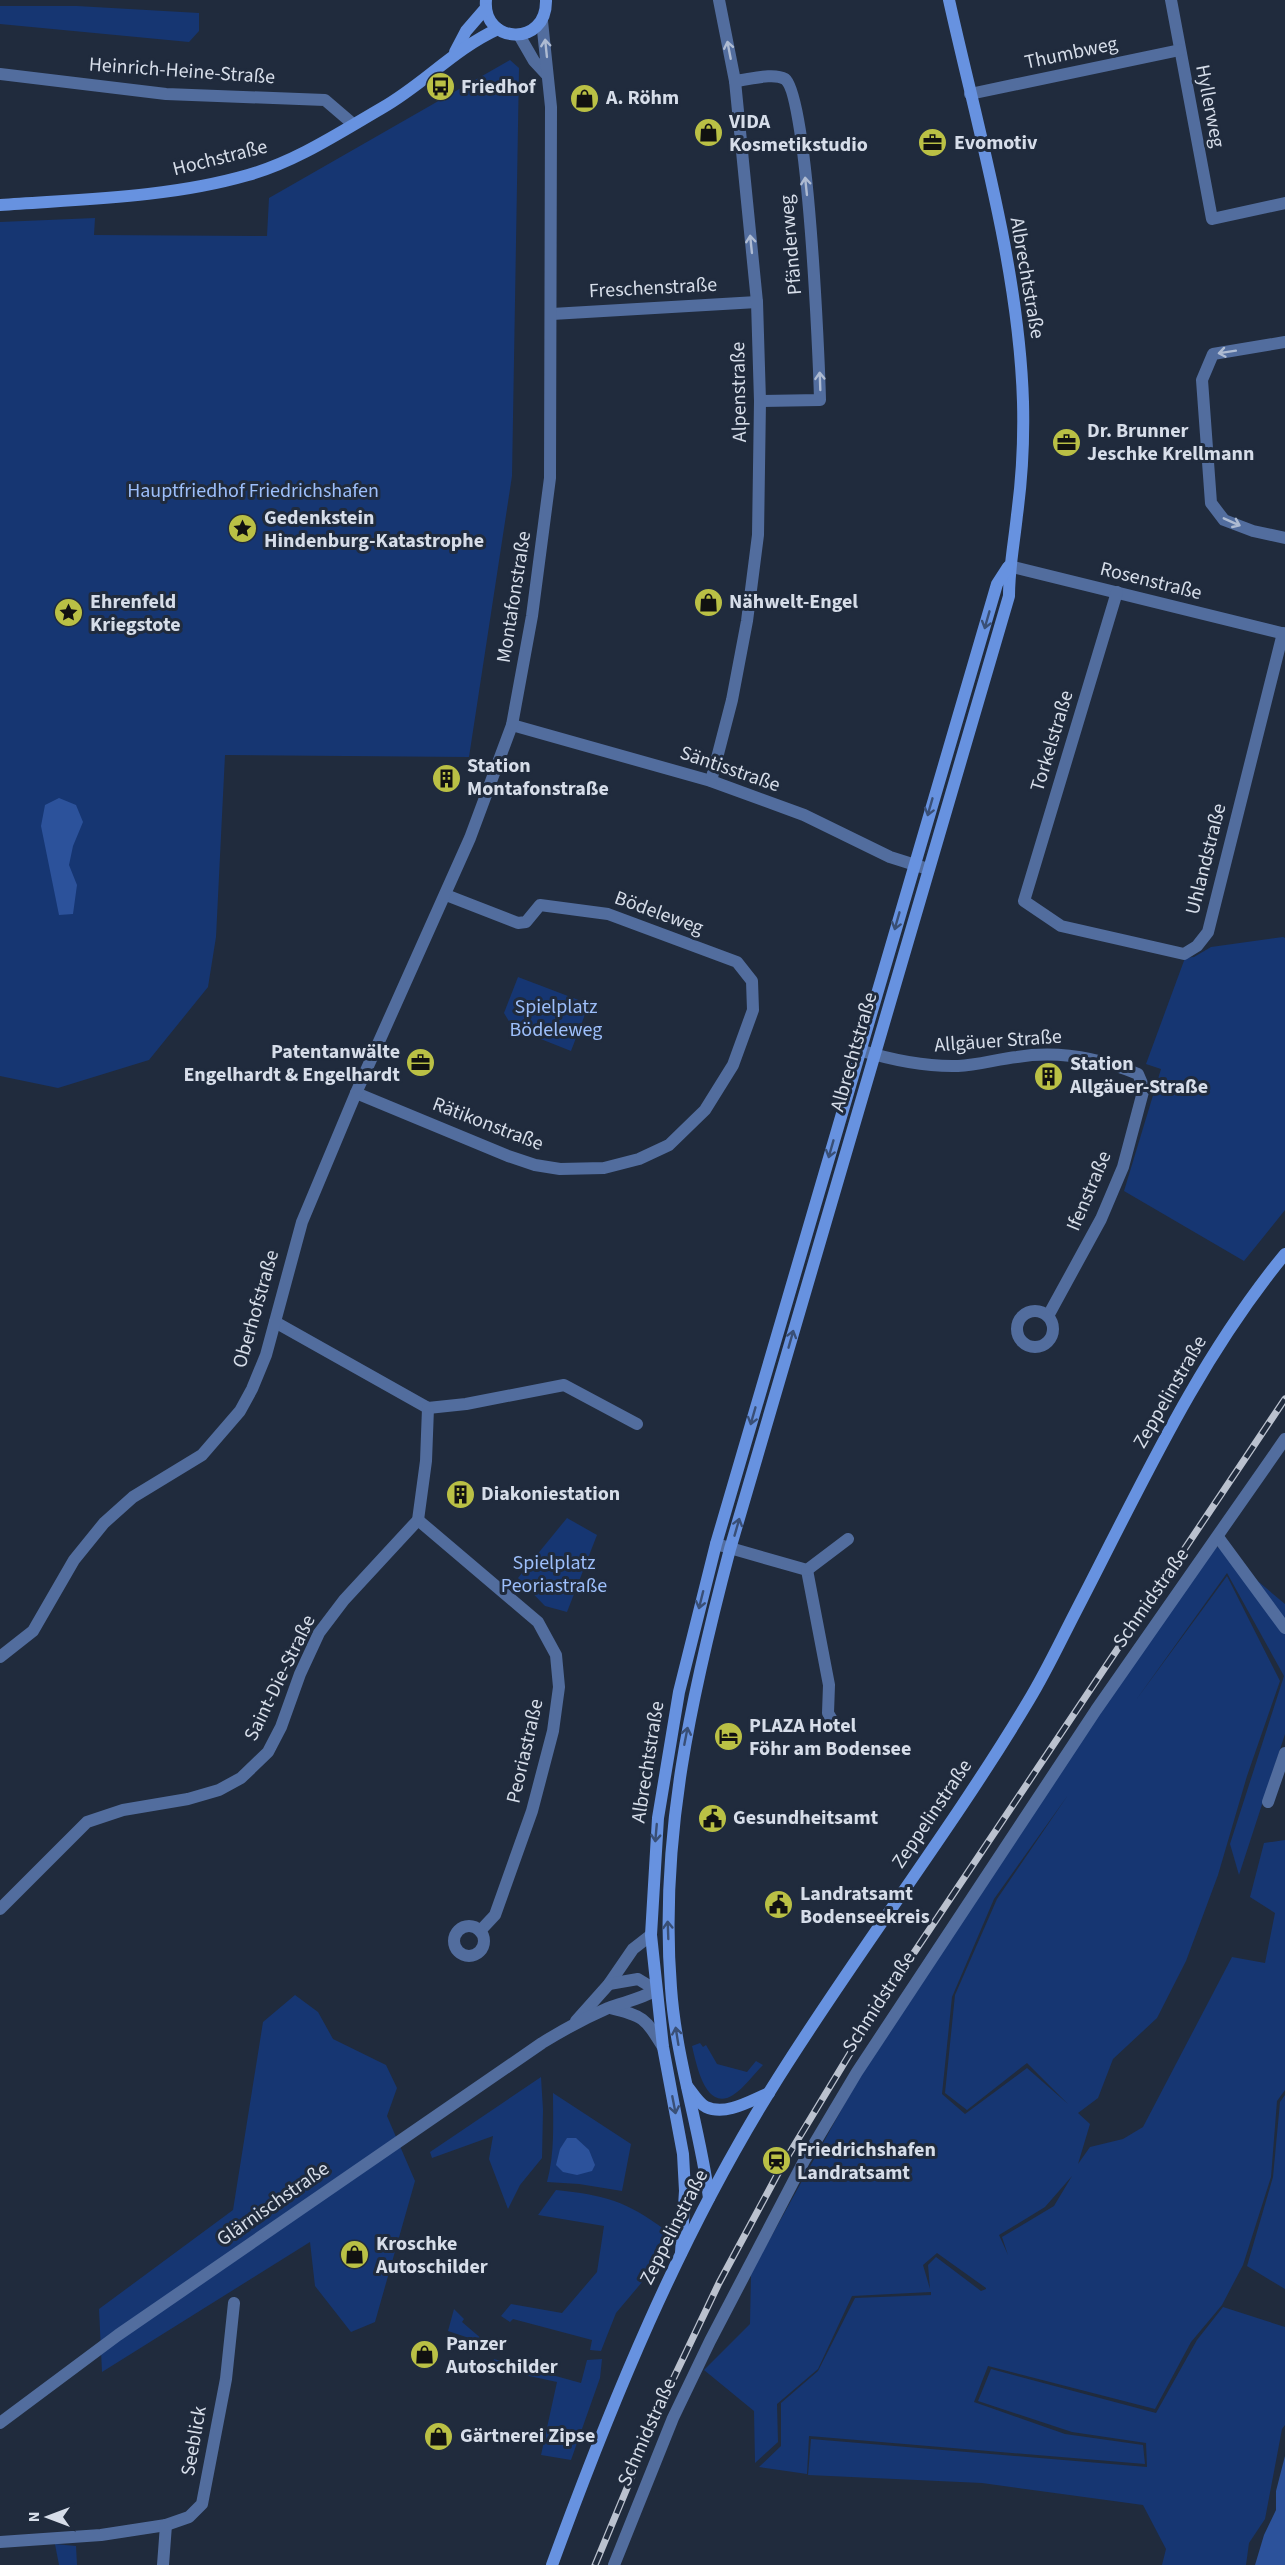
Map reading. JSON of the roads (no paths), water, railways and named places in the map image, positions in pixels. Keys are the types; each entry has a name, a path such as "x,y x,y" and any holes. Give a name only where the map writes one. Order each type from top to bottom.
{"main road":[{"path":"486,5 491,22 498,29 519,35 535,29 542,21 547,10 546,0"},
{"name":"Albrechtstraße","path":"709,2198 704,2162 685,2084 671,1989 668,1916 670,1853 680,1767 708,1632 730,1549 1009,597 1009,566 1018,514 1023,444 1015,301 949,0"},
{"name":"Hochstraße","path":"454,54 466,31 486,5"},
{"name":"Hochstraße","path":"0,205 147,193 206,185 249,175 288,160 401,96 454,54 498,29"},
{"name":"Albrechtstraße","path":"681,2253 685,2191 683,2154 663,2048 651,1935 655,1856 664,1774 678,1692 716,1544 913,865 997,585 1009,566"},
{"name":"Zeppelinstraße","path":"552,2565 597,2440 681,2253 709,2198 769,2093 847,1972 994,1757 1032,1695 1175,1417 1257,1288 1285,1254"},
{"path":"656,1990 671,1989"},
{"path":"685,2084 704,2106 721,2110 738,2106 769,2093"}],"street":[{"name":"Alpenstraße","path":"711,781 732,700 758,535 760,401 757,302 735,81 720,0"},
{"name":"Hyllerweg","path":"1171,0 1212,219 1285,203"},
{"name":"Montafonstraße","path":"356,1093 471,838 512,725 532,616 550,478 551,107 542,21"},
{"path":"519,35 534,61 547,75"},
{"name":"Thumbweg","path":"970,94 1180,50"},
{"name":"Heinrich-Heine-Straße","path":"0,74 166,94 325,100 353,124"},
{"name":"Pfänderweg","path":"735,81 775,76 785,80 792,88 801,142 815,280 820,400 760,401"},
{"name":"Freschenstraße","path":"552,314 757,302"},
{"path":"1285,342 1213,354 1202,380 1211,503 1224,520 1253,531 1285,538"},
{"name":"Rosenstraße","path":"1009,566 1284,633"},
{"name":"Torkelstraße","path":"1024,901 1117,592"},
{"name":"Uhlandstraße","path":"1024,901 1061,926 1184,954 1197,946 1208,932 1214,912 1284,633"},
{"name":"Säntisstraße","path":"512,725 711,781 804,815 890,857 928,869"},
{"name":"Bödeleweg","path":"446,895 518,923 526,922 540,905 608,914 737,962 753,981"},
{"name":"Rätikonstraße","path":"356,1093 475,1143 536,1165 560,1169 604,1168 639,1159 669,1145 705,1110 733,1065 753,1010 753,981"},
{"name":"Allgäuer Straße","path":"859,1050 924,1066 952,1066 1020,1056 1068,1055 1087,1057 1138,1074"},
{"name":"Ifenstraße","path":"1048,1316 1101,1219 1123,1167 1144,1088 1138,1074"},
{"name":"Oberhofstraße","path":"0,1657 33,1631 74,1560 104,1523 133,1497 202,1455 240,1411 266,1355 302,1222 356,1093"},
{"path":"275,1322 428,1408 466,1404 564,1385 637,1424"},
{"path":"418,1520 426,1461 428,1408"},
{"name":"Schmidstraße","path":"614,2565 673,2418 804,2161 845,2091 920,1973 1078,1737 1285,1439"},
{"name":"Saint-Die-Straße","path":"0,1909 87,1822 123,1810 189,1799 219,1790 241,1778 268,1752 281,1727 300,1674 319,1633 344,1600 418,1520"},
{"name":"Peoriastraße","path":"418,1520 538,1622 556,1655 559,1687 553,1731 539,1788 495,1915 480,1931"},
{"path":"1218,1537 1285,1628"},
{"path":"807,1570 848,1539"},
{"path":"716,1544 807,1570"},
{"path":"807,1570 829,1685 828,1713 835,1725"},
{"path":"1268,1802 1285,1753"},
{"name":"Glärnischstraße","path":"573,2025 609,1984 633,1949 651,1935"},
{"path":"609,1984 638,1979 656,1990"},
{"name":"Glärnischstraße","path":"0,2423 127,2328 496,2075 573,2025 656,1990"},
{"path":"609,2008 632,2013 646,2020 663,2048"},
{"name":"Seeblick","path":"0,2542 101,2535 166,2525 189,2517 202,2504 226,2379 234,2303"},
{"path":"163,2565 166,2525"}],"railway":[{"path":"595,2565 667,2392 719,2283 783,2164 883,1999 1285,1399"}],"place":[{"name":"Friedhof","path":"440,87"},
{"name":"A. Röhm","path":"585,98"},
{"name":"VIDA Kosmetikstudio","path":"708,133"},
{"name":"Evomotiv","path":"933,143"},
{"name":"Dr. Brunner Jeschke Krellmann","path":"1066,443"},
{"name":"Gedenkstein Hindenburg-Katastrophe","path":"243,529"},
{"name":"Nähwelt-Engel","path":"708,602"},
{"name":"Ehrenfeld Kriegstote","path":"69,613"},
{"name":"Station Montafonstraße","path":"446,778"},
{"name":"Patentanwälte Engelhardt & Engelhardt","path":"421,1063"},
{"name":"Station Allgäuer-Straße","path":"1049,1076"},
{"name":"Diakoniestation","path":"460,1494"},
{"name":"PLAZA Hotel Föhr am Bodensee","path":"728,1737"},
{"name":"Gesundheitsamt","path":"712,1818"},
{"name":"Landratsamt Bodenseekreis","path":"779,1905"},
{"name":"Friedrichshafen Landratsamt","path":"776,2161"},
{"name":"Kroschke Autoschilder","path":"355,2255"},
{"name":"Panzer Autoschilder","path":"425,2355"},
{"name":"Gärtnerei Zipse","path":"439,2436"}],"park label":[{"name":"Hauptfriedhof Friedrichshafen","path":"253,491"},
{"name":"Spielplatz Bödeleweg","path":"556,1018"},
{"name":"Spielplatz Peoriastraße","path":"554,1574"}]}
